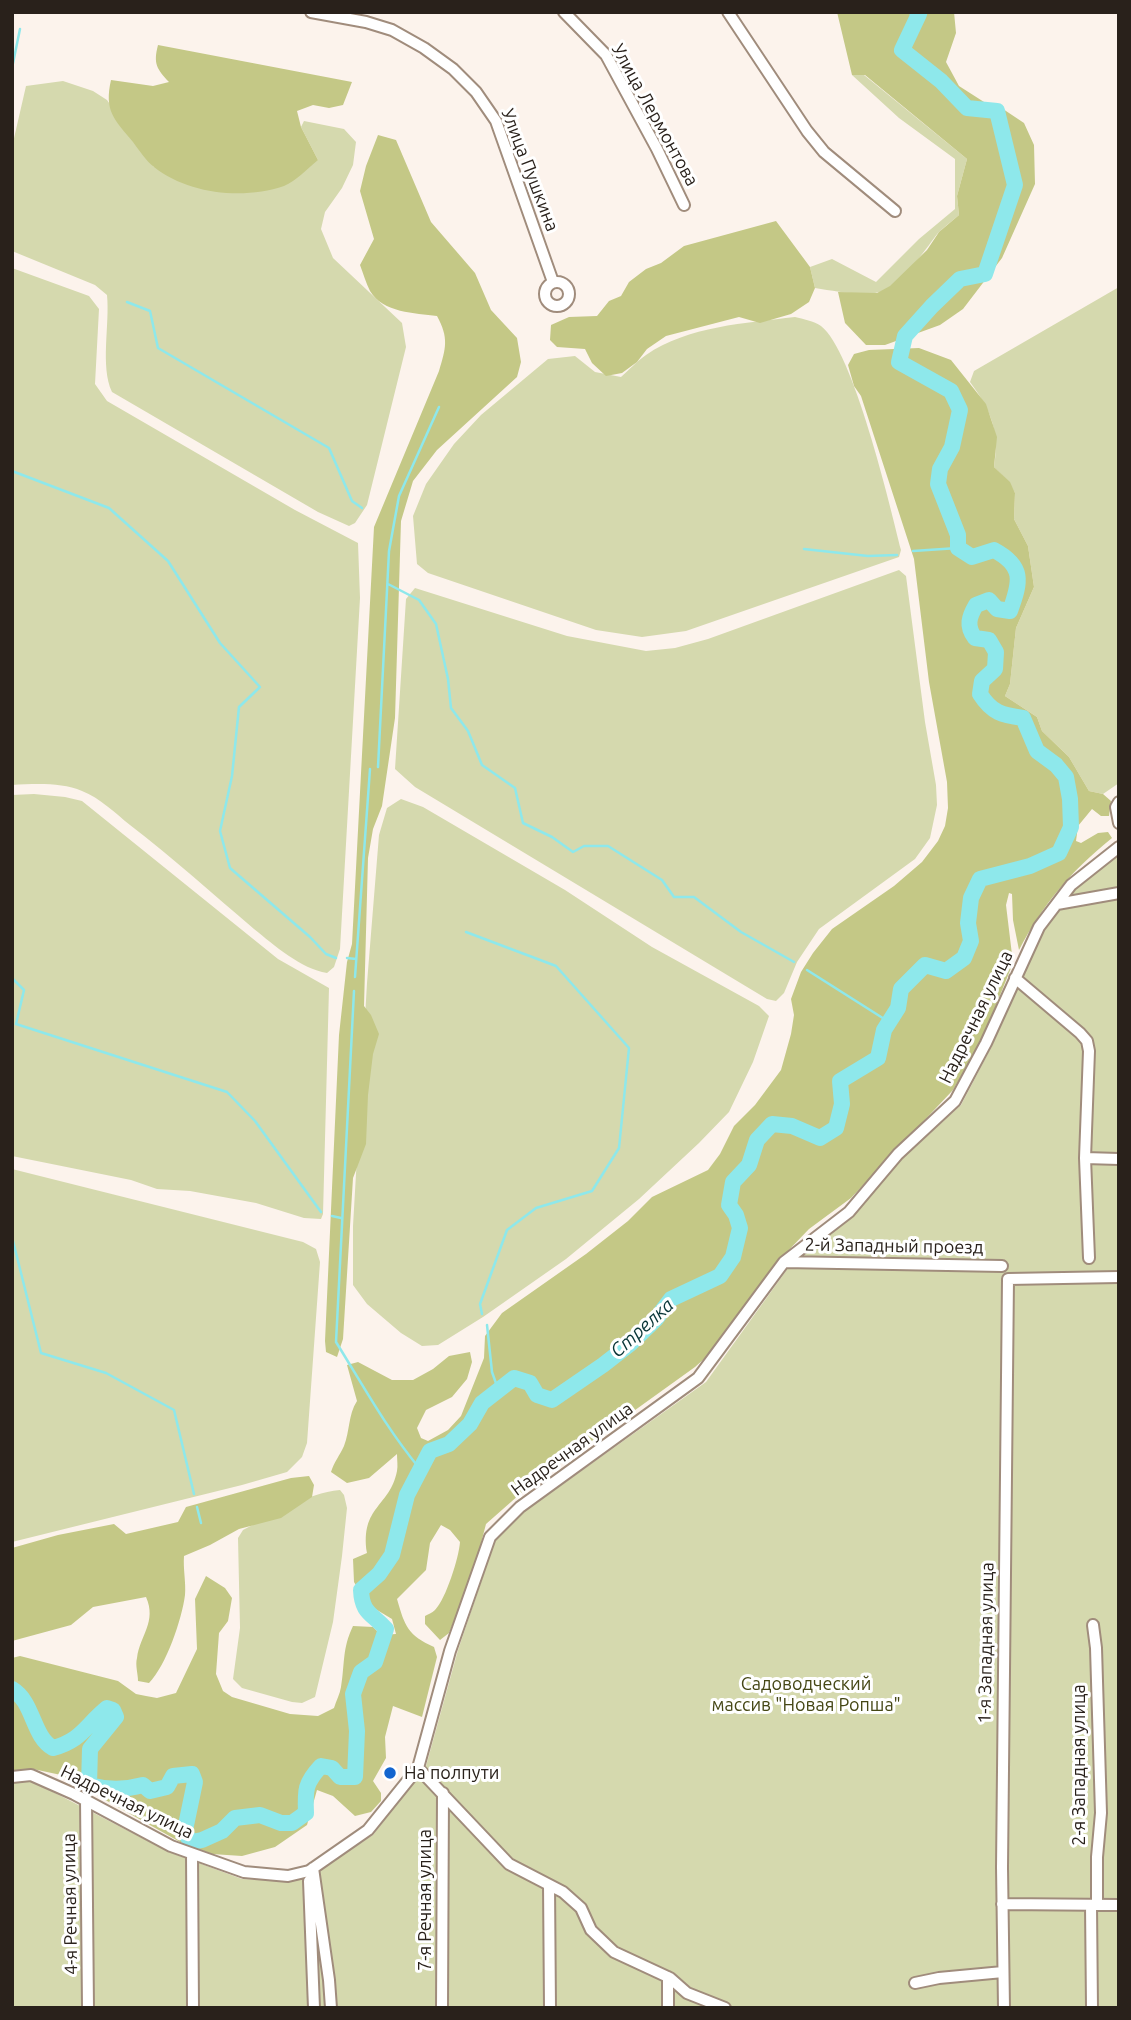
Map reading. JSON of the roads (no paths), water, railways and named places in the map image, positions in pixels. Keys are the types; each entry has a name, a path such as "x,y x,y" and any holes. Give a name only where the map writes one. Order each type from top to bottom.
{"street":[{"name":"Улица Пушкина","path":"311,12 366,22 392,30 453,69 476,92 496,121 553,282"},
{"name":"Улица Лермонтова","path":"564,12 606,55 684,205"},
{"path":"728,12 807,131 824,152 895,211"},
{"path":"1119,802 1116,807 1119,823"},
{"name":"Надречная улица","path":"12,1777 31,1775 86,1800 171,1846 244,1872 288,1876 311,1869 368,1830 418,1768 450,1651 490,1537 520,1507 698,1378 784,1262 849,1212 898,1154 955,1101 986,1043 1039,927 1071,885 1119,847"},
{"path":"1057,904 1119,893"},
{"path":"1015,978 1087,1041 1085,1158 1089,1258"},
{"path":"1085,1158 1119,1159"},
{"name":"2-й Западный проезд","path":"784,1262 1002,1266"},
{"name":"1-я Западная улица","path":"1004,2008 1002,1903 1007,1279 1119,1276"},
{"name":"2-я Западная улица","path":"1092,2008 1094,1905 1101,1813 1093,1625"},
{"path":"418,1768 509,1864 563,1892 581,1908 591,1930 614,1951 668,1978 687,1993 725,2008"},
{"name":"7-я Речная улица","path":"442,2008 443,1793"},
{"name":"4-я Речная улица","path":"86,1800 88,2008"},
{"path":"192,1854 193,2008"},
{"path":"311,1869 314,2008"},
{"path":"311,1869 330,1980 331,2008"},
{"path":"549,1885 550,2008"},
{"path":"1002,1903 1119,1905"},
{"path":"915,1983 1003,1972"},
{"path":"667,2008 668,1978"}],"waterway":[{"name":"Стрелка","path":"12,1689 25,1702 41,1736 53,1748 77,1737 107,1708 113,1710 116,1717 90,1749 89,1785 116,1789 143,1785 150,1791 167,1787 173,1776 192,1774 195,1782 185,1830 192,1842 222,1831 235,1818 260,1815 281,1823 292,1823 306,1813 307,1787 321,1766 332,1768 340,1777 355,1777 357,1731 353,1694 361,1672 375,1662 386,1629 366,1609 361,1590 379,1574 392,1555 407,1495 430,1451 449,1444 470,1424 482,1403 514,1378 530,1383 537,1395 552,1400 630,1344 656,1319 671,1299 720,1276 733,1257 740,1228 729,1205 733,1182 749,1165 757,1140 772,1124 792,1126 820,1138 836,1128 842,1104 840,1081 878,1058 884,1030 898,1008 901,989 925,965 946,971 964,958 971,941 968,923 971,898 980,879 1030,866 1059,853 1071,827 1066,777 1056,765 1037,751 1023,718 998,712 980,694 982,681 995,669 996,652 989,640 975,638 970,618 976,605 989,600 997,609 1010,611 1018,583 1015,568 994,550 972,557 958,548 958,535 938,484 940,469 952,447 960,410 951,391 899,362 905,336 932,306 960,279 985,274 1015,185 997,111 967,108 941,81 902,50 919,14 917,12"},
{"path":"12,68 20,29"},
{"path":"127,302 150,311 158,348 329,448 352,501 362,508"},
{"path":"378,767 389,551 399,496 439,407"},
{"path":"12,471 109,508 168,561 220,643 260,687 239,707 232,776 220,831 230,868 326,954 336,958"},
{"path":"913,551 958,548"},
{"path":"804,549 868,556 897,555"},
{"path":"388,584 419,600 436,624 448,679 451,708 468,731 482,765 515,788 523,823 552,837 573,852 584,846 608,846 662,880 674,897 694,897 741,932 794,962"},
{"path":"355,977 370,769"},
{"path":"466,932 556,966 629,1048 619,1148 592,1191 536,1208 507,1230 480,1304 482,1314"},
{"path":"347,958 356,959"},
{"path":"807,970 889,1022"},
{"path":"12,978 24,990 16,1024 227,1092 255,1121 321,1212"},
{"path":"354,991 336,1342 386,1423 420,1469"},
{"path":"332,1216 341,1218"},
{"path":"12,1237 41,1353 106,1373 174,1410 194,1494"},
{"path":"487,1325 492,1372 498,1389"},
{"path":"197,1507 201,1523"}],"place":[{"name":"На полпути","path":"390,1773"}],"park label":[{"name":"Садоводческий массив \"Новая Ропша\"","path":"806,1694"}]}
